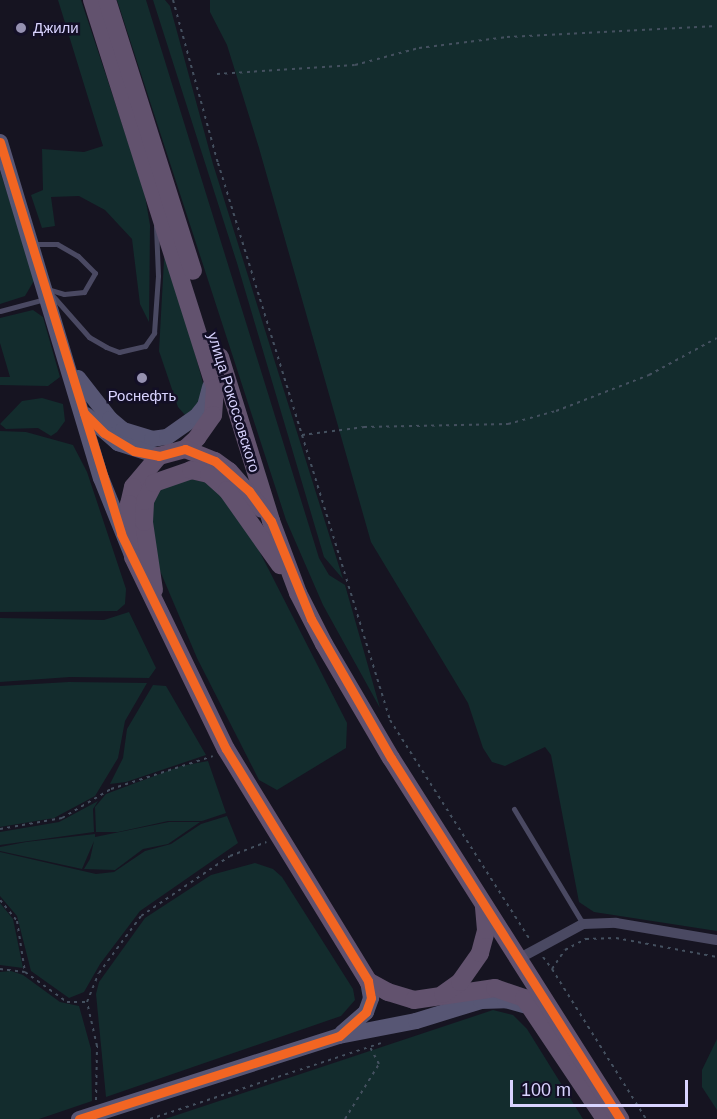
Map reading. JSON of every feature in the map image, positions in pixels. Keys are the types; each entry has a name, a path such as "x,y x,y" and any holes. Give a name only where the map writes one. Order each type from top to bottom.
{"highway":[{"name":"улица Рокоссовского","path":"92,0 213,373 216,404 213,415 185,449"},
{"name":"улица Рокоссовского","path":"107,0 271,521 298,593 391,758 620,1119"},
{"path":"271,521 230,471 215,461 185,449 159,456 142,473 129,504 133,557 226,749 368,981 402,998 440,997 480,989 510,990 535,1011 605,1119"},
{"path":"155,604 144,522 145,501 154,483 167,475 191,470 209,474 227,490 298,593"},
{"path":"440,997 460,982 480,953 486,930 483,901"}],"main road":[{"path":"0,142 48,293 101,478 133,557"},
{"path":"69,365 110,419 123,430 152,439 167,437 196,417 205,406 213,373"},
{"path":"84,413 118,443 159,456"},
{"path":"339,1036 366,1012 371,999 368,981"},
{"path":"88,1118 339,1036 416,1021 494,999 519,1003 535,1011"}],"street":[{"path":"520,958 583,924 616,923 717,940"}],"lane":[{"path":"48,293 89,338 118,352 145,346 154,333 158,276 154,192"},
{"path":"0,311 48,293 84,292 94,273 78,256 57,244 33,244"},
{"path":"514,809 583,924"}],"path":[{"path":"173,0 218,163 390,720 536,948 552,969 646,1119"},
{"path":"217,74 355,65 419,48 507,37 717,26"},
{"path":"302,435 364,427 462,428 508,424 556,411 649,375 717,338"},
{"path":"0,829 62,818 111,789 226,749"},
{"path":"88,1118 98,1089 97,1046 87,1002 99,973 141,916 230,856 278,837"},
{"path":"0,900 16,921 25,972"},
{"path":"552,969 565,950 586,939 616,938 717,957"},
{"path":"0,969 25,972 67,1002 87,1002"},
{"path":"150,1119 392,1039"},
{"path":"345,1119 379,1064 370,1047"}],"green space":[{"path":"58,0 81,0 144,190 150,225 149,322 140,304 132,239 105,210 79,196 51,197 55,226 42,228 31,195 43,190 42,149 84,152 103,146"},
{"path":"117,0 146,0 319,558 329,575 345,585 380,708 323,605 286,520"},
{"path":"153,0 165,0 170,6 213,164 343,579 324,557 237,263"},
{"path":"210,0 717,0 717,931 594,912 579,902 551,755 545,747 505,766 492,762 483,748 468,703 371,542 259,148 227,45 210,12"},
{"path":"0,171 35,279 25,296 0,304"},
{"path":"165,242 203,383 200,404 185,415 178,407 159,351"},
{"path":"33,310 43,317 60,377 48,386 0,385 0,377 10,377 0,343 0,318"},
{"path":"42,398 63,404 65,421 51,436 38,428 6,429 0,424 22,401"},
{"path":"0,431 26,432 73,445 87,472 126,589 125,604 117,611 0,612"},
{"path":"186,478 209,483 224,496 249,531 347,723 346,748 277,790 259,780 197,658 158,566 151,525 152,504 161,487"},
{"path":"129,612 156,668 149,678 70,677 0,682 0,618 104,620"},
{"path":"69,682 147,683 125,721 118,758 95,796 54,818 0,827 0,686"},
{"path":"153,685 166,686 206,755 126,782 110,784 123,758 127,729"},
{"path":"208,761 226,813 202,821 168,821 118,832 96,832 95,807 106,794 181,766"},
{"path":"98,801 93,809 94,832 0,845 0,832 59,822"},
{"path":"227,816 238,843 140,911 100,964 84,992 69,998 31,971 17,916 0,896 0,852 96,874 114,872 145,851 171,844 201,824"},
{"path":"169,822 200,822 168,844 143,849 115,870 84,869 90,859 94,841 82,869 0,851 0,847 26,842 95,834 95,837"},
{"path":"255,863 273,869 282,877 353,989 355,1000 341,1016 106,1097 96,994 99,982 145,918 211,875"},
{"path":"0,903 13,919 23,968 0,965"},
{"path":"11,971 23,975 60,1002 79,1006 91,1049 92,1101 39,1119 0,1119 0,972"},
{"path":"493,1010 513,1015 527,1029 583,1119 165,1119"},
{"path":"717,1039 717,1110 702,1087 702,1070"}],"transit line":[{"path":"0,142 121,534 226,749 368,981 371,998 366,1012 339,1036 79,1119"},
{"path":"84,413 104,433 134,451 159,456 185,449 215,461 249,491 271,521 311,619 391,758 620,1119"}],"place":[{"name":"Джили","path":"21,28"},
{"name":"Роснефть","path":"142,378"}]}
